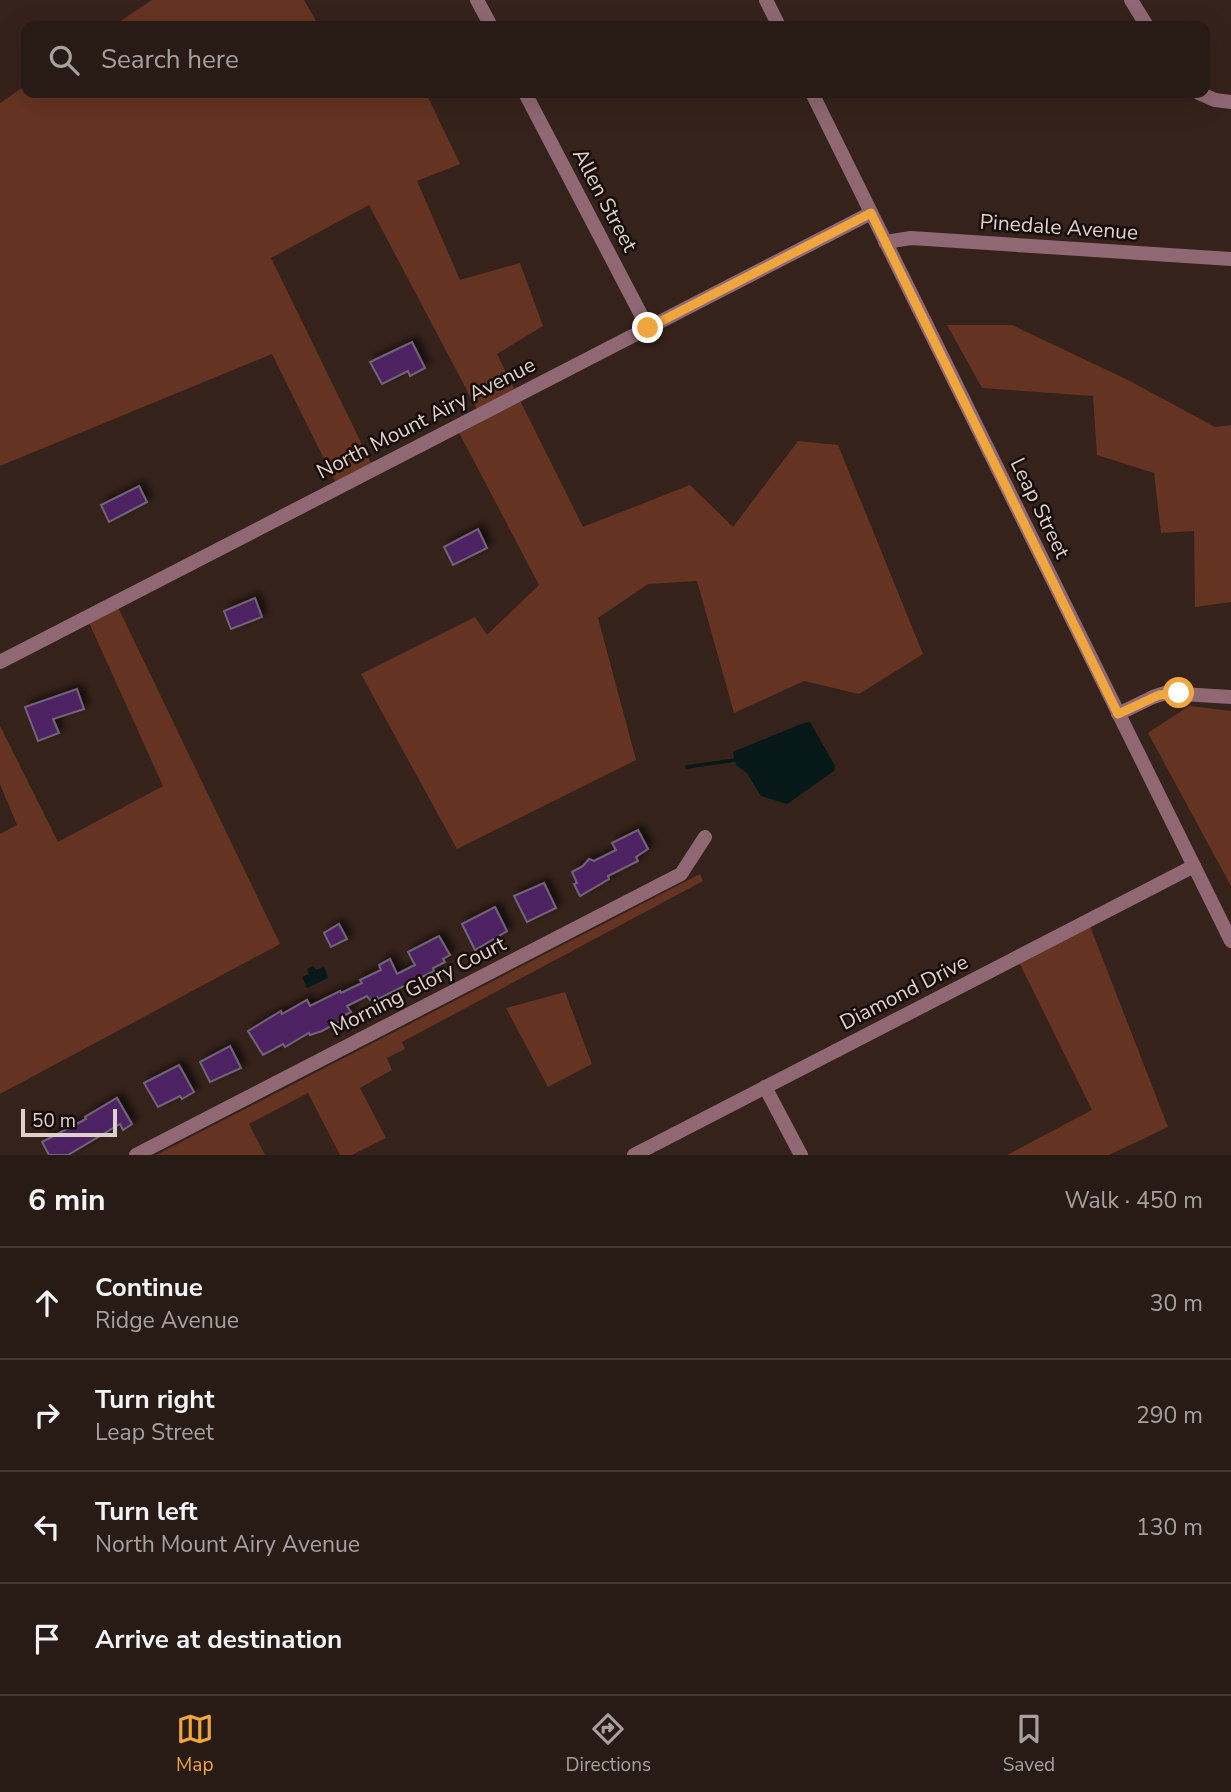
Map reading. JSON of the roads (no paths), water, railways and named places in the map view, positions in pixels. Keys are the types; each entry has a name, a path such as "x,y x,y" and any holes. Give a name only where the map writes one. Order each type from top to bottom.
{"street":[{"path":"477,0 488,21"},
{"path":"766,0 776,21"},
{"path":"1131,0 1144,21"},
{"name":"Allen Street","path":"528,98 648,328"},
{"name":"Leap Street","path":"814,98 1231,941"},
{"path":"1210,98 1231,102"},
{"name":"North Mount Airy Avenue","path":"0,662 871,213"},
{"name":"Pinedale Avenue","path":"885,242 911,238 1231,259"},
{"path":"1118,714 1153,697 1166,694 1231,697"},
{"name":"Morning Glory Court","path":"136,1155 681,874 705,837"},
{"name":"Diamond Drive","path":"634,1155 1194,866"},
{"path":"765,1087 800,1155"}],"waterway":[{"path":"687,767 735,760"}]}
